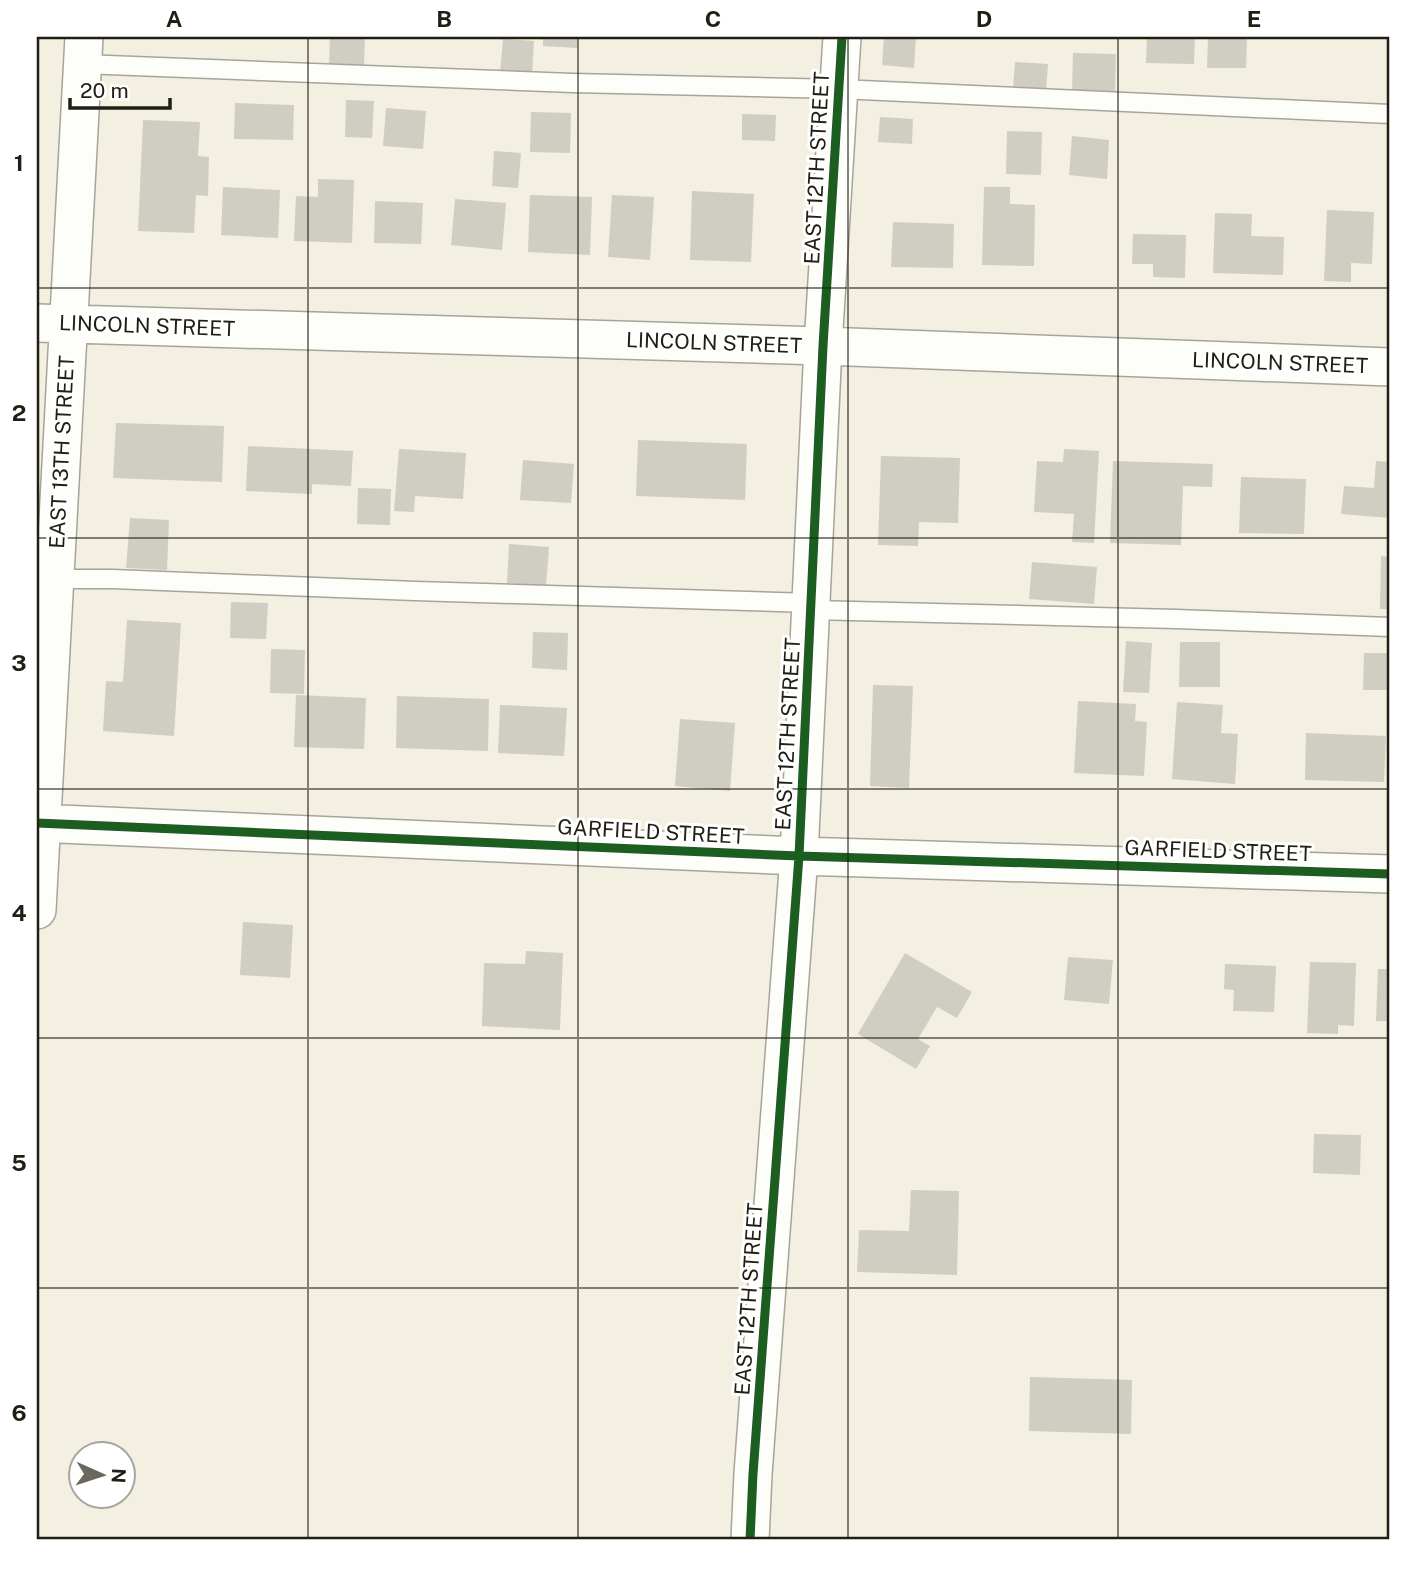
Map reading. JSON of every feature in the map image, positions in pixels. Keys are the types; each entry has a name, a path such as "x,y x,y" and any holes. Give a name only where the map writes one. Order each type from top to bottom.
{"street":[{"name":"EAST 12TH STREET","path":"750,1540 799,856 823,346 842,37"},
{"name":"EAST 13TH STREET","path":"37,910 53,323 83,50"},
{"name":"LINCOLN STREET","path":"53,323 823,346 1390,367"},
{"name":"GARFIELD STREET","path":"39,823 799,856 1390,874"}],"lane":[{"path":"83,50 572,83 839,89 1390,114"},
{"path":"46,579 125,579 1390,627"}],"building":[{"path":"330,37 365,37 364,65 329,64"},
{"path":"543,37 578,37 577,48 543,46"},
{"path":"884,37 916,37 914,68 882,65"},
{"path":"1147,37 1195,37 1194,64 1146,63"},
{"path":"1208,37 1247,37 1246,68 1207,68"},
{"path":"503,39 534,41 532,76 500,73"},
{"path":"1073,53 1116,54 1115,95 1072,93"},
{"path":"1015,62 1048,64 1046,91 1013,88"},
{"path":"346,100 374,101 372,138 345,137"},
{"path":"235,103 294,105 293,140 234,139"},
{"path":"386,108 426,111 423,149 383,146"},
{"path":"531,112 571,113 570,153 530,152"},
{"path":"742,114 776,115 775,141 742,140"},
{"path":"880,117 913,119 912,144 878,142"},
{"path":"143,120 200,122 198,156 209,157 208,196 196,195 194,233 138,231"},
{"path":"1007,131 1042,132 1041,175 1006,174"},
{"path":"1072,136 1109,140 1107,179 1069,175"},
{"path":"494,151 521,153 518,188 492,186"},
{"path":"318,179 354,180 352,243 294,241 296,196 318,197"},
{"path":"223,187 280,190 278,238 221,235"},
{"path":"984,187 1010,187 1010,204 1035,205 1034,266 982,265"},
{"path":"692,191 754,194 751,262 690,260"},
{"path":"530,195 592,197 590,255 528,252"},
{"path":"612,195 654,197 650,260 608,257"},
{"path":"455,199 506,203 502,250 451,245"},
{"path":"375,201 423,203 421,244 374,243"},
{"path":"1327,210 1374,212 1372,264 1351,263 1351,282 1324,281"},
{"path":"1215,213 1252,214 1251,236 1284,237 1283,275 1213,273"},
{"path":"893,222 954,224 953,268 891,267"},
{"path":"1133,234 1186,235 1185,278 1153,277 1153,264 1132,264"},
{"path":"116,423 224,426 222,482 113,478"},
{"path":"638,440 747,444 745,500 636,496"},
{"path":"248,446 353,451 351,486 312,484 312,494 246,491"},
{"path":"399,449 466,453 463,499 415,496 414,512 394,511"},
{"path":"1064,449 1099,451 1094,543 1072,542 1074,514 1034,512 1037,461 1063,462"},
{"path":"881,456 960,458 958,523 919,522 918,546 878,545"},
{"path":"523,460 574,464 571,503 520,500"},
{"path":"1113,461 1213,464 1212,487 1183,486 1181,545 1110,543"},
{"path":"1376,461 1390,462 1390,518 1341,514 1344,486 1374,488"},
{"path":"1241,477 1306,479 1304,534 1239,533"},
{"path":"358,488 391,489 390,525 357,524"},
{"path":"130,518 169,520 167,570 126,568"},
{"path":"509,544 549,547 546,586 507,583"},
{"path":"1381,556 1390,557 1390,609 1380,609"},
{"path":"1032,562 1097,567 1094,604 1029,599"},
{"path":"231,602 268,603 266,639 230,638"},
{"path":"127,620 181,623 174,736 103,731 106,681 123,682"},
{"path":"533,632 568,633 567,670 532,668"},
{"path":"1126,641 1152,643 1149,693 1123,692"},
{"path":"1180,642 1220,642 1220,687 1179,687"},
{"path":"271,649 305,650 304,694 270,693"},
{"path":"1364,653 1390,653 1390,690 1363,690"},
{"path":"873,685 913,686 909,788 870,786"},
{"path":"296,695 366,698 364,749 294,747"},
{"path":"397,696 489,699 488,751 396,748"},
{"path":"1078,701 1136,704 1135,721 1147,722 1144,776 1074,773"},
{"path":"1177,702 1223,705 1221,733 1238,734 1235,784 1172,779"},
{"path":"500,705 567,708 564,756 498,753"},
{"path":"680,719 735,723 730,791 675,786"},
{"path":"1306,733 1386,736 1384,782 1305,780"},
{"path":"243,922 293,925 290,978 240,975"},
{"path":"526,951 563,953 560,1030 482,1026 484,963 525,964"},
{"path":"905,953 972,992 957,1018 937,1007 918,1039 930,1046 916,1069 858,1034"},
{"path":"1068,957 1113,960 1109,1004 1064,1000"},
{"path":"1310,962 1356,963 1354,1026 1338,1025 1338,1034 1307,1033"},
{"path":"1225,964 1276,966 1274,1012 1233,1011 1234,990 1224,989"},
{"path":"1378,969 1390,969 1390,1021 1376,1021"},
{"path":"1314,1134 1361,1135 1360,1175 1313,1173"},
{"path":"911,1190 959,1191 957,1275 857,1272 859,1230 909,1231"},
{"path":"1030,1377 1132,1380 1131,1434 1029,1431"}],"cycle path":[{"path":"750,1540 799,856 823,346 842,37"},
{"path":"37,823 799,856 1390,874"}]}
